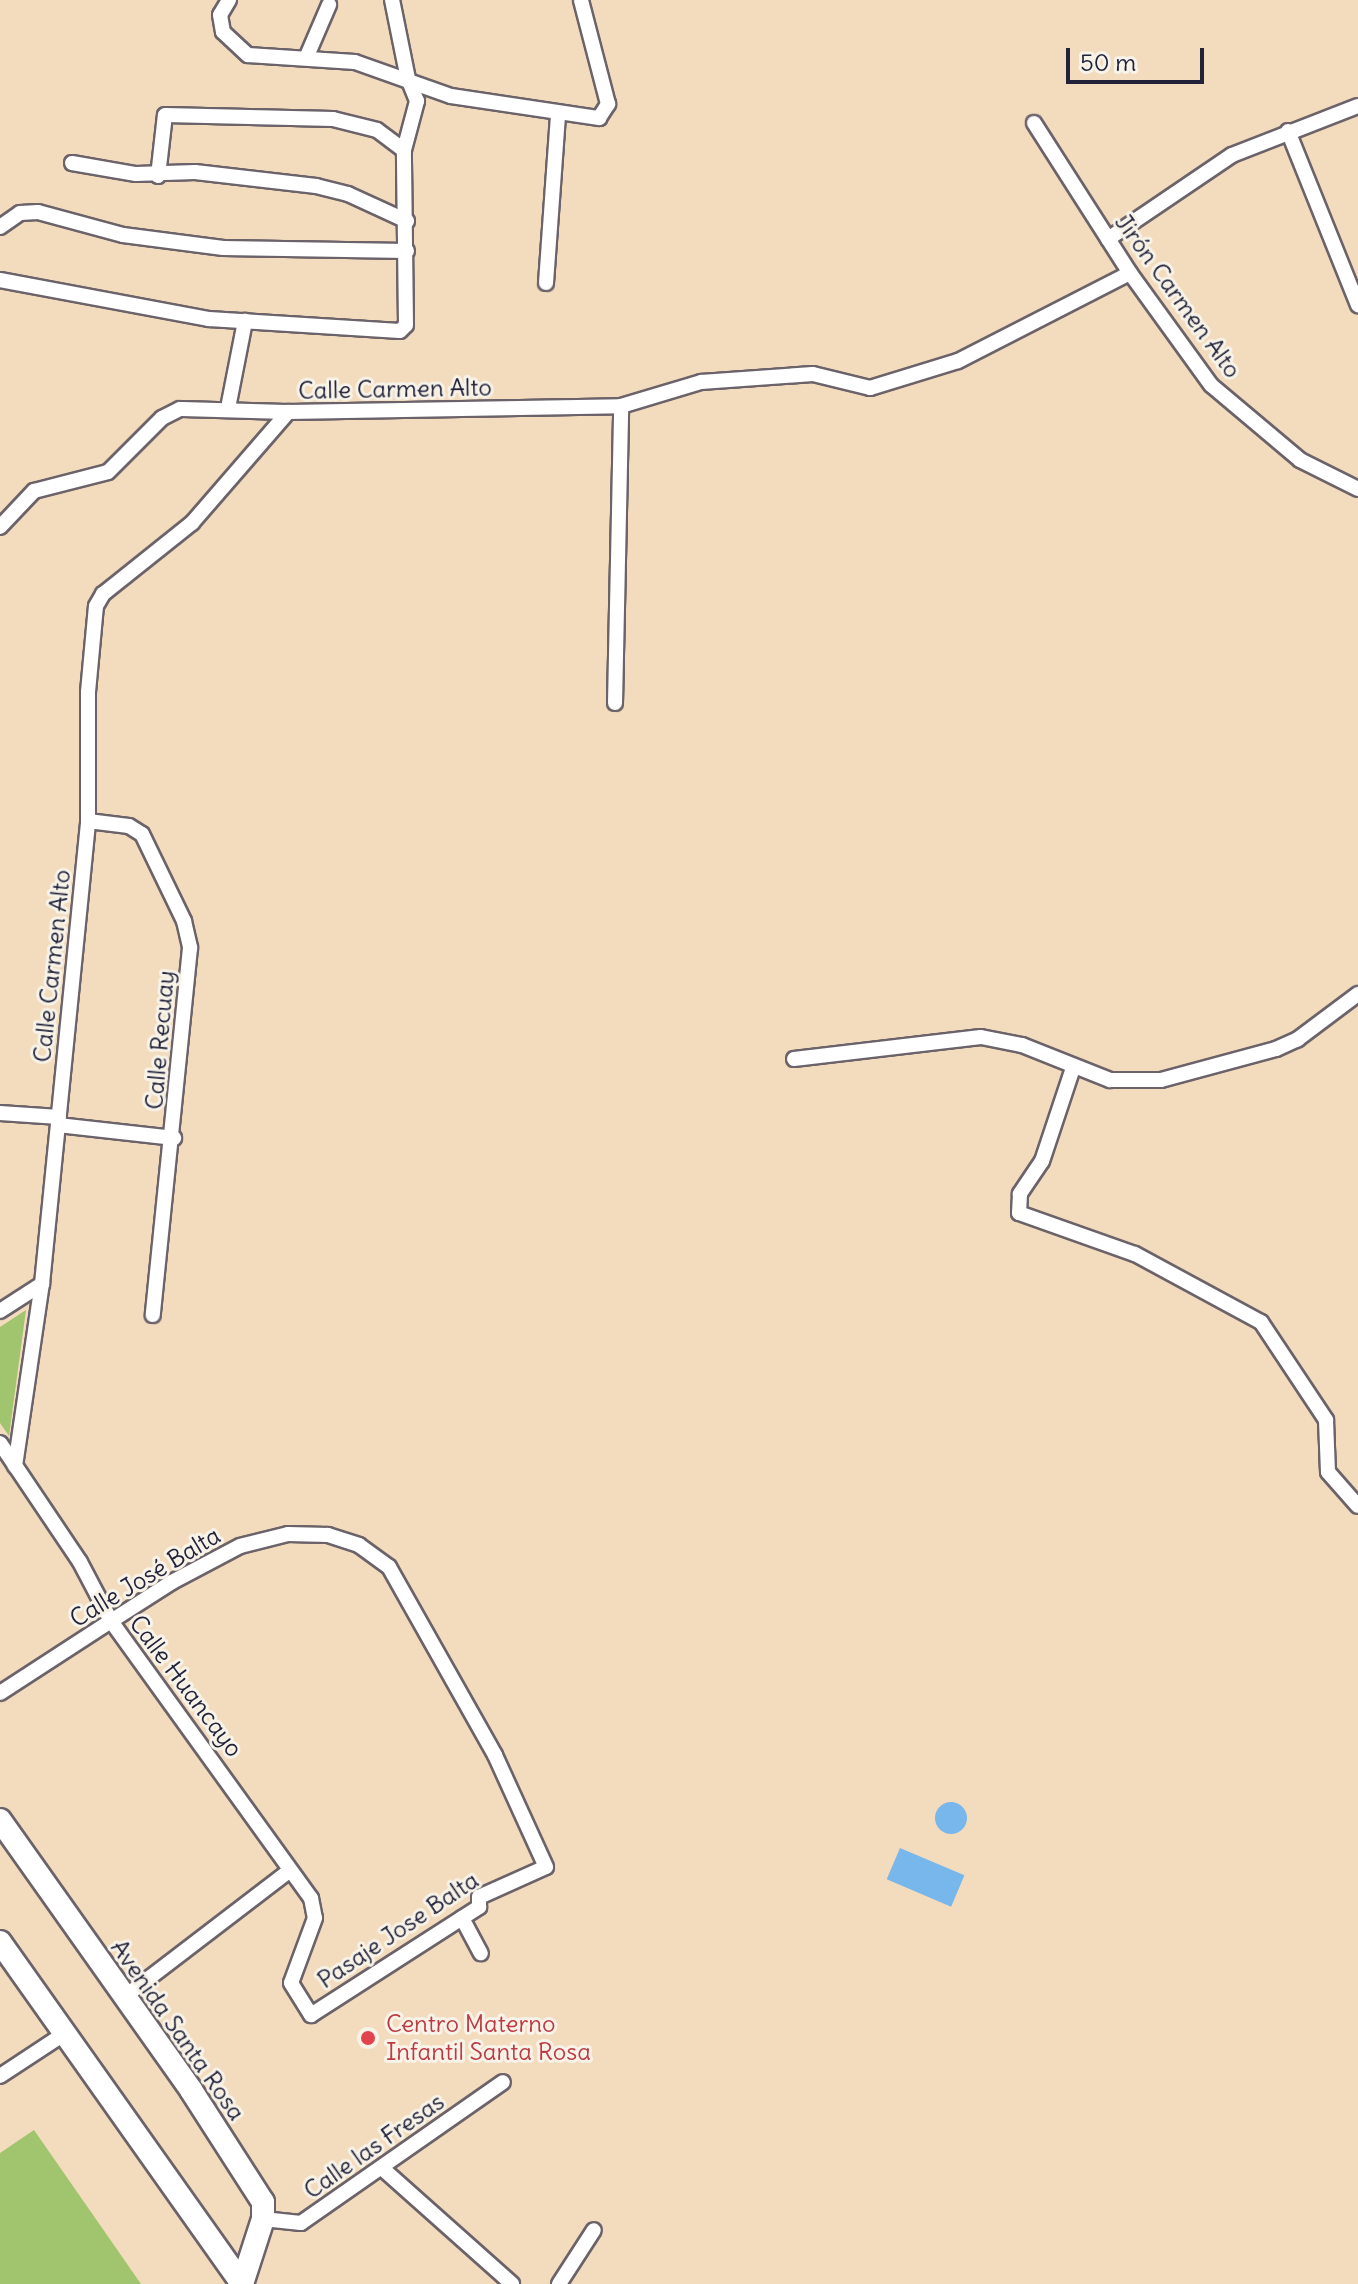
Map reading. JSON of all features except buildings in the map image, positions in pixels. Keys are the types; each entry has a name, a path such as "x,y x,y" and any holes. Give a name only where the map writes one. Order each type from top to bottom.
{"main road":[{"name":"Avenida Santa Rosa","path":"0,1820 191,2090 263,2202 263,2219"},
{"path":"0,1942 242,2284 263,2219"}],"street":[{"path":"229,0 221,24 233,47 256,56 307,56 355,62 451,96 599,118 607,108 581,0"},
{"path":"0,280 123,307 245,321 400,331 406,325 404,150 417,101 408,79 392,0"},
{"path":"307,56 329,5"},
{"path":"1108,239 1232,155 1358,106"},
{"path":"546,283 558,114"},
{"path":"158,176 165,115 333,119 377,130 404,150"},
{"name":"Jirón Carmen Alto","path":"1034,123 1130,273 1211,385 1300,460 1358,489"},
{"path":"1288,131 1358,305"},
{"path":"72,163 158,176 195,172 316,186 348,194 407,221"},
{"path":"0,227 20,213 38,212 123,235 223,248 407,251"},
{"name":"Calle Carmen Alto","path":"15,1466 42,1284 59,1121 88,821 88,692 96,606 103,594 192,523 288,412 621,406 701,382 813,374 870,388 958,361 1130,273"},
{"path":"228,408 245,321"},
{"path":"615,703 621,406"},
{"path":"0,527 34,491 108,472 162,418 180,409 288,412"},
{"name":"Calle Recuay","path":"88,821 129,826 142,834 184,921 190,948 174,1138 153,1315"},
{"path":"794,1059 981,1037 1022,1045 1073,1068 1121,1081 1176,1077 1298,1039 1358,994"},
{"path":"1073,1068 1042,1161 1020,1194 1019,1213 1135,1254 1261,1322 1326,1420 1328,1472 1358,1506"},
{"path":"0,1113 174,1138"},
{"path":"0,1311 42,1284"},
{"name":"Calle Huancayo","path":"0,1443 80,1562 111,1621 286,1858 289,1871"},
{"name":"Calle José Balta","path":"0,1693 111,1621 240,1546 288,1534 328,1535 359,1545 389,1567 495,1755"},
{"name":"Pasaje Jose Balta","path":"289,1871 316,1908 291,1983 311,2015 479,1907 479,1897 546,1867 495,1755"},
{"path":"123,1998 289,1871"},
{"path":"462,1918 481,1953"},
{"path":"0,2076 64,2034"},
{"name":"Calle las Fresas","path":"263,2219 301,2223 383,2169 503,2082"},
{"path":"383,2169 512,2284"},
{"path":"559,2284 594,2230"}],"green space":[{"path":"26,1310 9,1436 0,1423 0,1327"},
{"path":"34,2130 141,2284 0,2284 0,2153"}],"water":[{"path":"951,1802 963,1806 967,1818 963,1830 951,1834 939,1830 935,1818 939,1806"},
{"path":"900,1848 964,1875 951,1907 887,1879"}],"place":[{"name":"Centro Materno Infantil Santa Rosa","path":"368,2038"}]}
